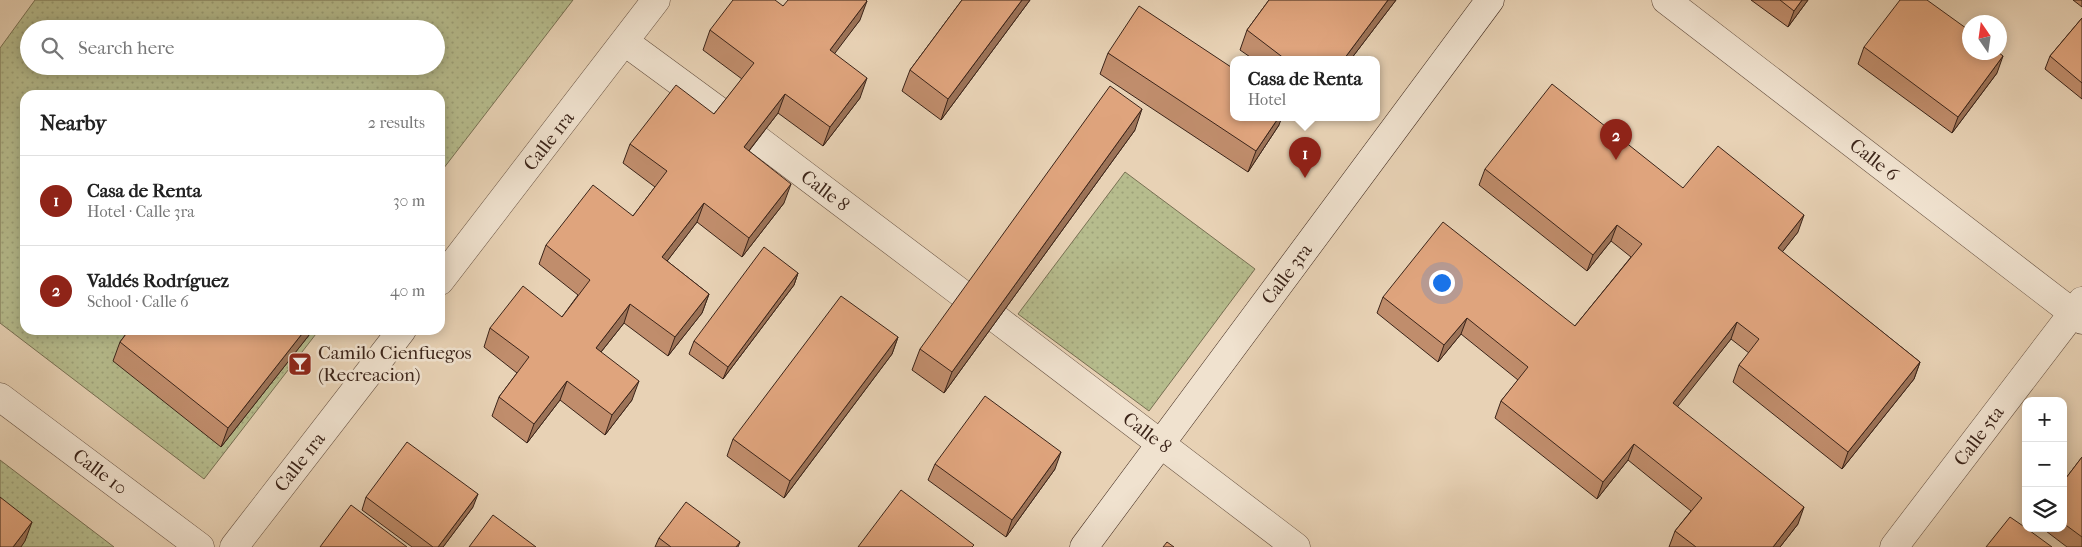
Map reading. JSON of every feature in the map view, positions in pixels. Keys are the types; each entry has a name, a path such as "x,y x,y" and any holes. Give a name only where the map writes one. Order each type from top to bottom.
{"street":[{"name":"Calle 1ra","path":"445,275 656,0"},
{"name":"Calle 3ra","path":"1084,547 1490,0"},
{"name":"Calle 6","path":"1666,0 2079,311"},
{"path":"625,42 723,114"},
{"name":"Calle 8","path":"757,140 965,296"},
{"name":"Calle 5ta","path":"1894,547 2079,311"},
{"name":"Calle 8","path":"998,320 1296,547"},
{"name":"Calle 1ra","path":"234,547 398,335"},
{"name":"Calle 10","path":"0,397 200,547"}],"green space":[{"path":"35,0 573,0 445,166 445,90 20,90 20,335 315,335 204,479 0,323 0,48 20,21 20,75 445,75 445,20 20,20"},
{"path":"1125,172 1255,269 1149,411 1018,314"},
{"path":"0,460 114,547 0,547"}],"building":[{"path":"733,0 775,0 783,6 788,0 866,0 830,50 867,78 830,127 785,94 744,147 791,184 749,238 704,203 662,257 709,294 675,337 630,304 596,348 639,381 612,415 567,381 534,424 499,397 529,357 490,328 523,286 562,317 590,280 546,245 593,185 633,216 667,171 630,144 676,85 714,114 754,63 710,30"},
{"path":"962,0 1022,0 948,99 910,70"},
{"path":"1269,0 1388,0 1346,56 1281,56 1247,30"},
{"path":"1780,0 1802,0 1794,11"},
{"path":"1900,0 1927,0 1962,25 1962,60 2000,60 1958,117 1864,47"},
{"path":"1139,6 1230,66 1230,121 1276,121 1256,151 1108,53"},
{"path":"2082,18 2082,83 2050,56"},
{"path":"1552,84 1683,188 1718,146 1804,215 1778,248 1920,362 1848,452 1739,365 1759,339 1737,322 1673,403 1804,507 1773,547 1696,547 1675,531 1702,498 1634,444 1603,482 1501,401 1528,367 1467,318 1444,345 1383,297 1443,222 1575,326 1642,244 1617,225 1593,255 1485,169"},
{"path":"1110,86 1142,109 952,372 920,349"},
{"path":"764,247 798,273 728,367 694,341"},
{"path":"841,296 898,337 790,481 733,439"},
{"path":"125,335 301,335 228,428 120,342"},
{"path":"985,396 1061,452 1012,520 935,464"},
{"path":"407,442 478,494 438,547 433,547 366,497"},
{"path":"2082,457 2082,537 2067,526 2067,477"},
{"path":"901,490 974,545 972,547 858,547"},
{"path":"0,497 32,522 13,547 0,547"},
{"path":"686,502 740,542 736,547 671,547 659,538"},
{"path":"351,505 407,547 320,547"},
{"path":"493,515 536,547 469,547"},
{"path":"2010,517 2022,525 2022,532 2031,532 2052,547 1986,547"},
{"path":"1167,542 1174,547 1163,547"}],"place":[{"name":"Valdés Rodríguez","path":"1616,160"},
{"name":"Casa de Renta","path":"1305,178"},
{"name":"Camilo Cienfuegos (Recreacion)","path":"300,364"}]}
